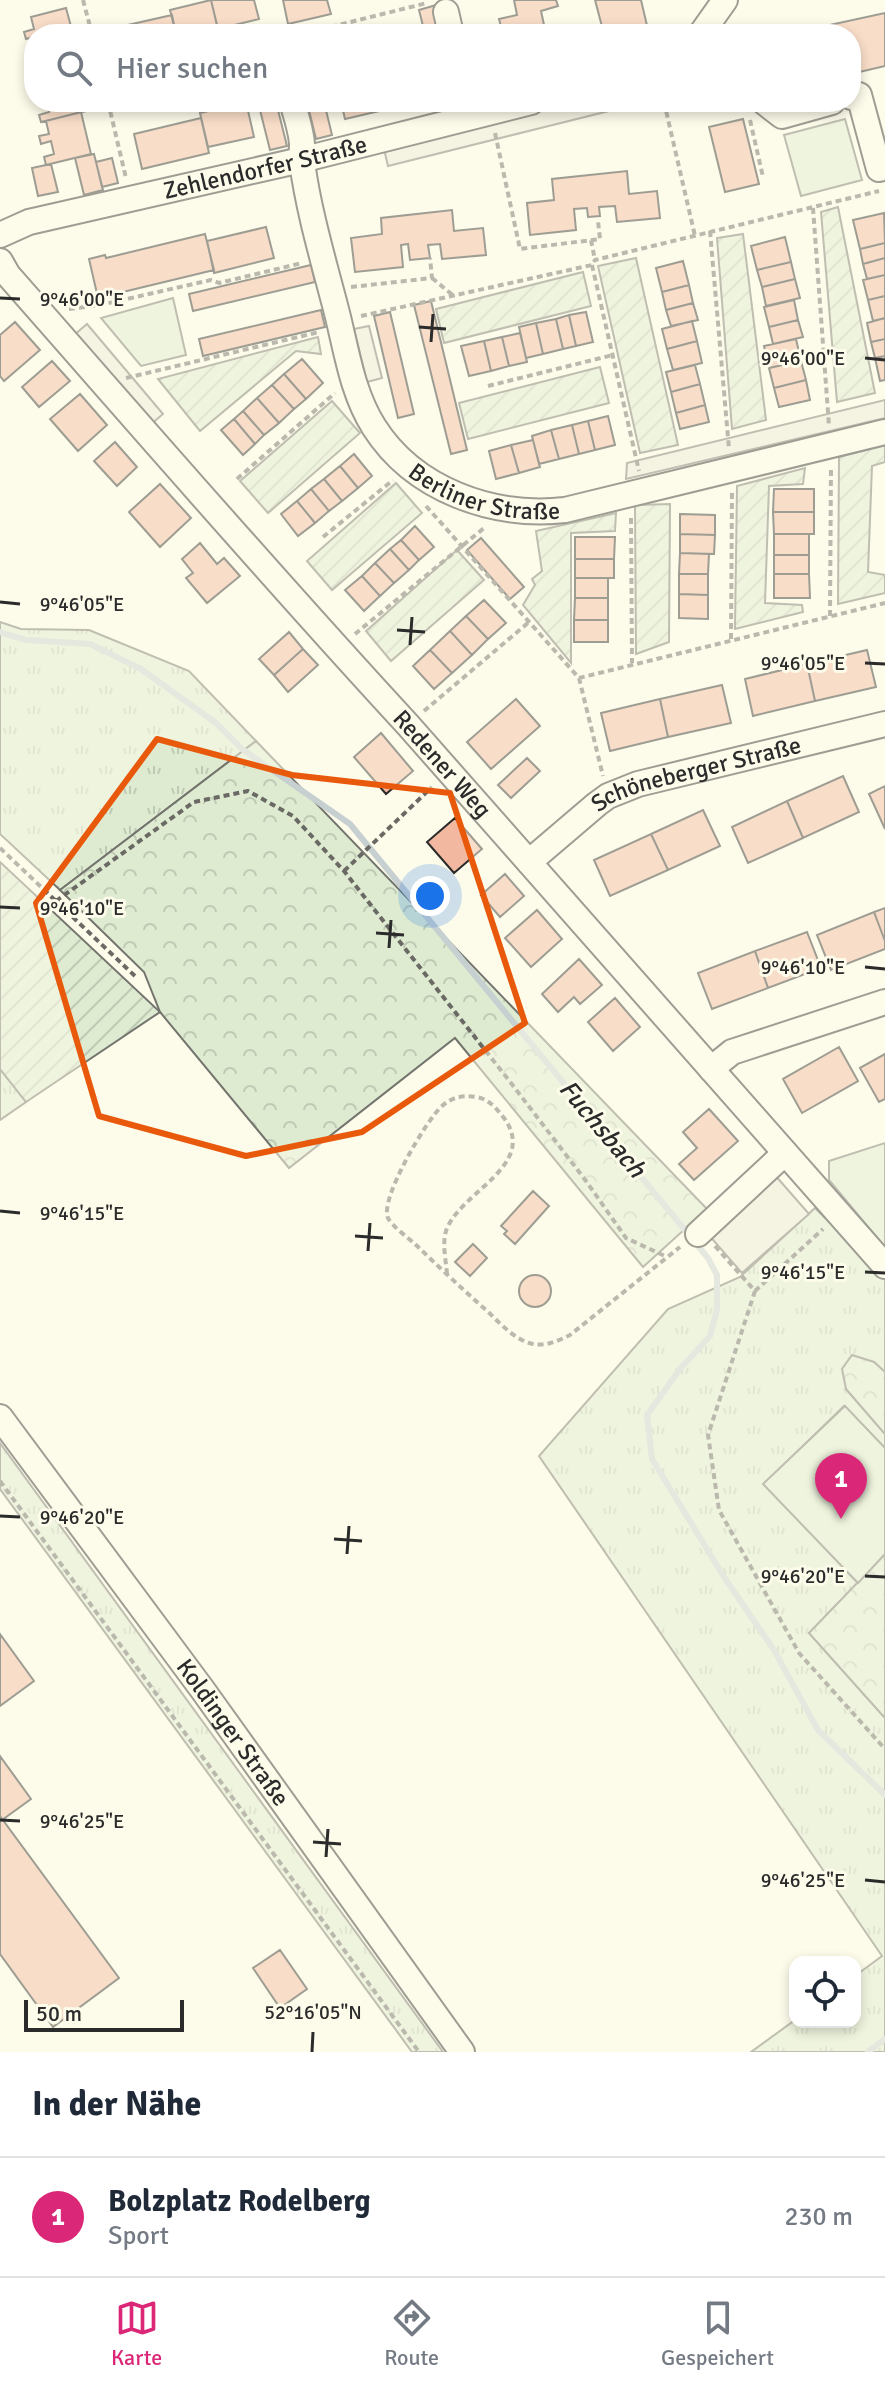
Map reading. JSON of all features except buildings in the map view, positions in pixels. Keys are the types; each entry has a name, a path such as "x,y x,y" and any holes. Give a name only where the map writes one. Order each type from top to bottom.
{"street":[{"path":"708,24 725,0"},
{"path":"861,102 882,180"},
{"name":"Berliner Straße","path":"294,112 302,142 301,160 354,384 374,427 414,470 450,492 516,512 565,510 885,432"},
{"name":"Zehlendorfer Straße","path":"0,235 29,222 301,160 469,112"},
{"path":"765,112 782,116 796,112"},
{"name":"Redener Weg","path":"0,261 8,275 885,1266"},
{"name":"Schöneberger Straße","path":"529,862 608,796 638,784 885,724"},
{"path":"711,1069 732,1052 885,1002"},
{"path":"695,1236 785,1153"},
{"name":"Koldinger Straße","path":"0,1417 202,1689 462,2052"}],"path":[{"path":"83,0 89,24"},
{"path":"378,24 446,15"},
{"path":"110,112 131,198"},
{"path":"477,112 520,249 600,239 598,221"},
{"path":"666,112 696,236"},
{"path":"757,112 763,177"},
{"path":"104,384 435,297 455,297 710,231 813,208 882,180"},
{"path":"813,208 831,445 830,616"},
{"path":"710,231 732,470 731,639"},
{"path":"591,240 593,263 640,474 631,494 632,663"},
{"path":"46,318 58,311 100,305 211,280 219,283 324,258"},
{"path":"430,258 432,278 455,297"},
{"path":"331,291 432,278"},
{"path":"488,386 613,355"},
{"path":"237,479 337,391 354,384"},
{"path":"323,537 414,470 417,496 579,678 608,796"},
{"path":"338,649 486,527 489,506"},
{"path":"579,678 885,603"},
{"path":"408,725 529,622"},
{"path":"344,871 449,772"},
{"path":"56,901 194,802 248,791 293,816 344,871 511,1083 626,1238 667,1257"},
{"path":"0,848 137,978"},
{"path":"447,1274 444,1252 446,1230 512,1153 513,1139 508,1124 494,1105 480,1097 465,1095 451,1099 439,1108 395,1180 386,1204 388,1219 509,1332 525,1342 540,1345 570,1335 695,1236 755,1291"},
{"path":"839,1214 755,1291 708,1435 719,1510 799,1653 885,1749"},
{"path":"0,1481 419,2052"}],"highlighted area":[{"path":"157,739 292,775 450,793 525,1023 362,1132 246,1156 99,1116 36,903"}],"green space":[{"path":"845,119 862,180 801,196 784,135"},
{"path":"838,207 875,393 837,402 821,212"},
{"path":"743,234 766,420 732,429 717,238"},
{"path":"636,258 678,445 640,453 598,266"},
{"path":"583,272 591,306 444,343 436,309"},
{"path":"173,298 186,355 141,366 101,318"},
{"path":"318,337 321,354 296,351 200,431 158,379"},
{"path":"600,367 609,403 468,439 459,403"},
{"path":"332,401 360,433 268,513 240,481"},
{"path":"885,445 885,462 872,466 868,572 885,575 885,593 838,604 839,457"},
{"path":"805,468 803,484 769,486 765,603 802,605 803,612 735,629 737,486"},
{"path":"396,483 422,513 332,590 307,561"},
{"path":"670,504 669,642 636,654 635,505"},
{"path":"616,513 615,531 571,533 571,663 523,605 535,585 532,579 542,571 536,531"},
{"path":"457,550 484,580 391,661 366,631"},
{"path":"0,622 21,629 89,630 189,671 256,741 60,890 0,834"},
{"path":"256,741 707,1209 643,1267 455,1038 289,1168 160,1012 144,972 60,890"},
{"path":"0,862 160,1012 26,1102 0,1069"},
{"path":"0,1069 26,1102 0,1120"},
{"path":"885,1143 885,1247 829,1180 829,1161"},
{"path":"815,1208 885,1277 885,1372 874,1362 846,1389 885,1434 885,1448 844,1406 764,1484 858,1583 809,1633 885,1718 885,2052 751,2052 789,2024 789,2028 861,2028 861,1972 882,1956 539,1456 668,1309 740,1277"},
{"path":"852,1355 874,1362 885,1372 885,1434 846,1389 842,1369"},
{"path":"845,1406 885,1448 885,1554 858,1583 763,1484"},
{"path":"0,1443 443,2052 412,2052 0,1489"},
{"path":"885,1554 885,1718 809,1633"}],"shaded area":[{"path":"532,112 605,112 388,166 384,149"},
{"path":"87,324 163,414 150,425 74,335"},
{"path":"369,326 382,378 367,382 354,329"},
{"path":"885,400 885,418 626,479 627,463"},
{"path":"774,1174 809,1214 742,1273 707,1233"}],"waterway":[{"name":"Fuchsbach","path":"0,632 26,640 90,644 141,669 216,723 242,749 350,824 708,1258 717,1275 717,1310 710,1336 680,1369 647,1415 652,1459 724,1577 774,1650 818,1730 885,1795"},
{"path":"868,2052 885,2039"}],"place":[{"name":"Bolzplatz Rodelberg","path":"841,1519"}]}
